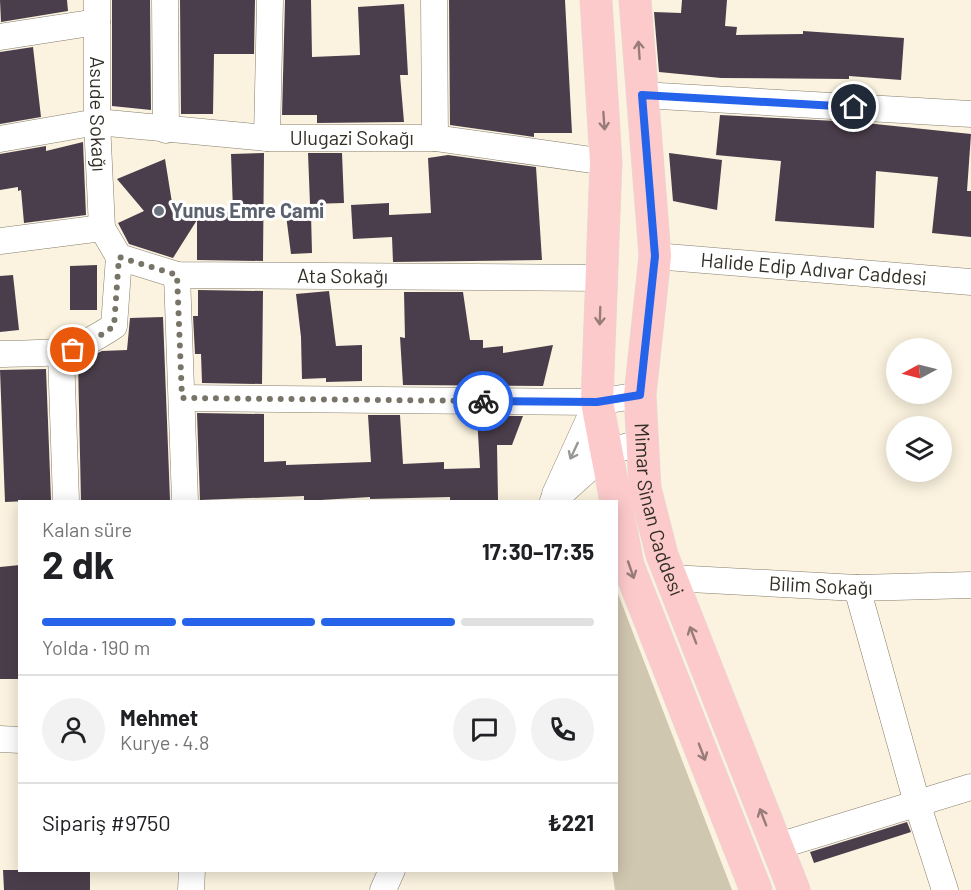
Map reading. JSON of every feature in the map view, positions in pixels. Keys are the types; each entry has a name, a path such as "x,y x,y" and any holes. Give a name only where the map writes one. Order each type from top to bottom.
{"main road":[{"name":"Mimar Sinan Caddesi","path":"596,0 606,162 597,402 616,500"},
{"name":"Mimar Sinan Caddesi","path":"635,0 655,256 640,395 645,488 662,555 775,847 794,890"},
{"name":"Mimar Sinan Caddesi","path":"618,511 628,565 756,890"}],"street":[{"path":"165,0 166,130"},
{"path":"267,138 270,0"},
{"path":"434,0 435,138"},
{"path":"0,37 97,11"},
{"name":"Asude Sokağı","path":"97,11 97,122 102,228"},
{"path":"642,95 971,114"},
{"name":"Ulugazi Sokağı","path":"0,139 97,122 267,138 435,138 606,162"},
{"path":"0,241 102,228 119,257 114,326 85,346 60,354 0,354"},
{"name":"Halide Edip Adıvar Caddesi","path":"655,256 971,282"},
{"name":"Ata Sokağı","path":"119,257 177,275 601,278"},
{"path":"177,275 185,500"},
{"path":"60,354 66,500"},
{"path":"182,398 597,402 640,395"},
{"path":"553,500 597,402"},
{"path":"554,500 607,452 643,442"},
{"name":"Bilim Sokağı","path":"671,578 857,588 971,585"},
{"path":"857,588 917,803 945,890"},
{"path":"0,740 18,740"},
{"path":"775,847 971,787"},
{"path":"191,890 192,872"},
{"path":"383,890 391,872"}],"shaded area":[{"path":"618,594 732,890 615,890 612,872 618,872"}],"building":[{"path":"0,0 67,0 68,11 1,22"},
{"path":"112,0 150,0 151,110 112,106"},
{"path":"180,0 255,0 254,54 214,54 213,114 181,114"},
{"path":"285,0 311,0 312,57 360,55 358,7 404,4 408,75 400,75 404,122 317,123 317,115 282,115"},
{"path":"449,0 565,0 572,133 534,133 534,137 450,125"},
{"path":"682,0 727,0 725,26 737,27 736,35 803,34 803,31 904,38 901,80 849,76 849,79 721,78 659,72 654,12 681,13"},
{"path":"33,47 41,117 0,124 0,52"},
{"path":"720,115 856,122 971,134 967,191 971,191 971,237 932,233 938,177 876,171 874,228 775,221 781,161 716,155"},
{"path":"83,142 86,215 24,223 21,190 18,191 18,187 0,190 0,154 46,146 46,151"},
{"path":"264,153 263,261 197,260 197,220 173,258 129,244 118,223 144,211 117,179 165,159 173,209 197,215 231,212 233,211 231,154"},
{"path":"308,153 342,153 344,203 310,204"},
{"path":"669,153 722,160 717,210 673,201"},
{"path":"448,155 536,167 542,260 393,262 392,237 353,239 351,205 389,203 389,215 431,213 428,158"},
{"path":"311,214 312,253 291,254 286,215"},
{"path":"97,265 97,310 70,310 70,266"},
{"path":"13,275 19,330 0,332 0,276"},
{"path":"198,290 263,291 262,384 202,383 201,354 195,354 193,316 198,316"},
{"path":"329,291 336,346 362,345 362,381 326,382 326,378 302,379 301,337 296,294"},
{"path":"404,292 463,292 470,340 483,340 483,348 503,346 503,353 553,345 543,386 403,385 400,337 405,338"},
{"path":"163,317 170,500 81,500 78,362 102,351 127,350 130,318"},
{"path":"46,369 51,500 5,502 0,370"},
{"path":"197,413 264,414 264,462 286,461 286,465 371,462 368,415 400,415 403,464 444,462 444,469 480,468 477,416 523,416 512,445 497,445 498,500 450,500 450,497 370,499 370,497 304,500 304,496 200,500"},
{"path":"18,565 18,679 0,679 0,567"},
{"path":"907,822 911,832 814,863 810,852"},
{"path":"3,870 90,872 90,890 4,890"}],"way so far":[{"path":"73,350 85,346 114,326 119,257 177,275 182,398 483,401"}],"place":[{"name":"Yunus Emre Cami","path":"159,211"}],"route":[{"path":"483,401 597,402 640,395 655,256 642,95 854,107"}]}
